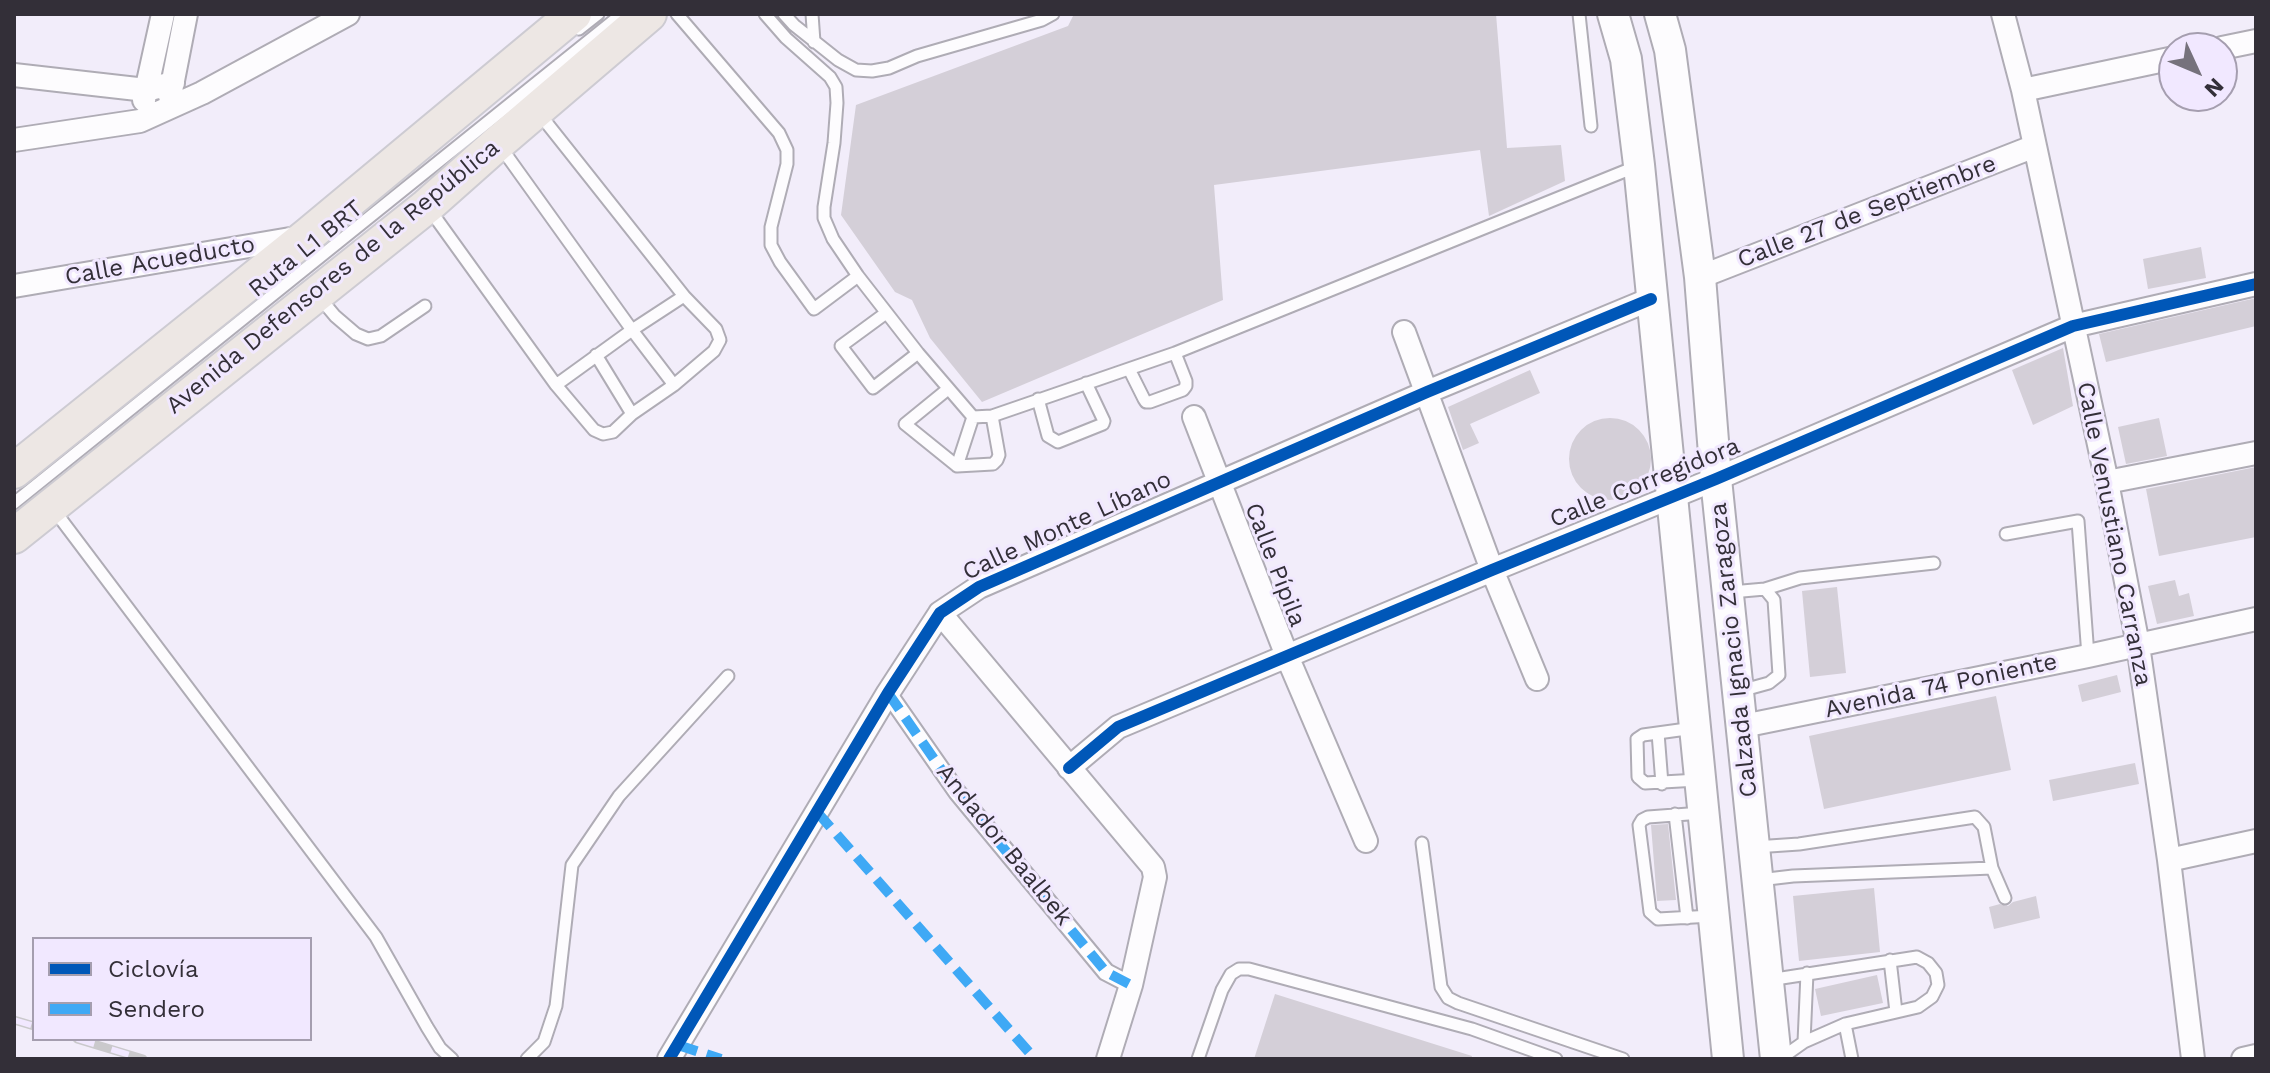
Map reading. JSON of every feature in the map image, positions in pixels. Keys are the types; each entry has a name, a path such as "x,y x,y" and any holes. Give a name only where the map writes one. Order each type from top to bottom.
{"main road":[{"name":"Avenida Defensores de la República","path":"14,536 427,206 649,14"},
{"name":"Calzada Ignacio Zaragoza","path":"1613,14 1626,59 1639,165 1694,728 1699,780 1689,814 1700,917 1728,1059"},
{"name":"Calzada Ignacio Zaragoza","path":"1626,59 1629,14"},
{"name":"Calzada Ignacio Zaragoza","path":"1660,14 1670,50 1700,277 1716,479 1778,1059"},
{"name":"Calzada Ignacio Zaragoza","path":"1670,50 1673,14"},
{"name":"Avenida Defensores de la República","path":"14,471 574,24"}],"street":[{"path":"140,121 163,14"},
{"path":"167,109 186,14"},
{"path":"14,140 140,121 202,93 326,21 348,14"},
{"name":"Calle Venustiano Carranza","path":"2003,14 2023,90 2107,482 2138,645 2169,860 2193,1059"},
{"path":"2023,90 2158,61"},
{"path":"14,75 146,90 173,83"},
{"name":"Calle 27 de Septiembre","path":"1700,277 2035,146"},
{"name":"Calle Acueducto","path":"14,286 307,236"},
{"name":"Calle Corregidora","path":"1069,768 1118,727 1671,495 1716,479 2073,326 2256,284"},
{"name":"Calle Monte Líbano","path":"669,1059 888,693 940,613 979,587 1219,481 1651,299"},
{"path":"1404,332 1492,570 1537,679"},
{"name":"Calle Pípila","path":"1194,417 1287,656 1366,841"},
{"path":"2107,482 2256,453"},
{"path":"940,613 1153,867 1155,877 1131,985 1108,1059"},
{"name":"Avenida 74 Poniente","path":"1743,726 2256,619"},
{"name":"Andador Baalbek","path":"888,693 957,792 1106,972 1131,985"},
{"path":"2169,860 2256,841"},
{"path":"2243,1059 2256,1056"}],"lane":[{"path":"574,24 598,14"},
{"name":"Ruta L1 BRT","path":"14,503 622,14"},
{"path":"677,14 779,133 787,150 787,164 771,227 771,245 780,262 814,309 858,276"},
{"path":"765,14 786,38 830,77 836,87 835,130 824,218 833,239 886,313 973,417"},
{"path":"784,14 838,60 856,70 872,71 1042,20 1053,14"},
{"path":"812,14 814,42"},
{"path":"1006,14 1008,30"},
{"path":"1579,14 1591,126"},
{"path":"427,206 556,385 594,430 603,434 613,432 714,351 720,340 716,329 684,296 537,110"},
{"name":"Ruta L1 BRT","path":"14,484 473,114"},
{"path":"498,143 674,385"},
{"path":"973,417 992,416 1175,353 1639,165"},
{"path":"317,294 335,316 356,334 368,339 381,336 425,306"},
{"path":"556,385 684,296"},
{"path":"886,313 841,346 873,388 918,353"},
{"path":"1129,369 1144,399 1150,402 1183,390 1186,386 1175,353"},
{"path":"596,355 632,414"},
{"path":"1038,399 1048,436 1058,442 1103,424 1086,383"},
{"path":"948,389 905,424 957,466 993,464 997,460 999,455 992,416"},
{"path":"957,466 973,417"},
{"path":"51,506 376,937 440,1048 452,1059"},
{"path":"2006,534 2078,521 2088,656"},
{"path":"1728,593 1765,589 1800,578 1934,563"},
{"path":"1739,692 1769,683 1779,675 1774,600 1765,589"},
{"path":"527,1059 544,1042 556,1006 572,865 619,796 728,676"},
{"path":"1694,728 1643,735 1637,739 1638,777 1645,783 1662,784 1699,780"},
{"path":"1658,733 1662,784"},
{"path":"1689,814 1648,817 1639,825 1650,912 1658,919 1700,917"},
{"path":"1755,847 1799,844 1975,817 1984,827 1992,868 2005,898"},
{"path":"1422,843 1441,987 1448,998 1623,1059"},
{"path":"1758,880 1992,868"},
{"path":"1768,980 1917,957 1928,963 1936,973 1938,985 1932,997 1918,1007 1845,1024 1804,1042 1778,1059"},
{"path":"1890,960 1896,1012"},
{"path":"1198,1059 1222,990 1231,974 1239,969 1249,969 1472,1029 1556,1059"},
{"path":"1804,1042 1807,973"},
{"path":"1845,1024 1852,1059"}],"building":[{"path":"1074,14 1496,14 1507,148 1561,145 1565,181 1489,216 1480,150 1214,185 1223,300 982,402 930,338 912,300 895,292 841,215 856,105 1068,26"},
{"path":"2201,247 2206,278 2148,289 2143,259"},
{"path":"2256,298 2256,326 2106,362 2099,334"},
{"path":"2063,348 2073,406 2033,425 2012,370"},
{"path":"1530,370 1540,393 1470,424 1479,443 1463,450 1448,407"},
{"path":"1610,418 1626,421 1639,430 1648,443 1651,459 1648,475 1639,488 1626,497 1610,500 1594,497 1581,488 1572,475 1569,459 1572,443 1581,430 1594,421"},
{"path":"2159,418 2167,456 2126,464 2118,427"},
{"path":"2256,467 2256,537 2159,556 2146,489"},
{"path":"2175,580 2179,596 2189,593 2194,616 2157,624 2148,586"},
{"path":"1837,587 1846,673 1810,677 1802,591"},
{"path":"2117,675 2121,692 2082,702 2078,685"},
{"path":"1996,696 2011,770 1824,809 1809,736"},
{"path":"2135,763 2139,784 2053,801 2049,780"},
{"path":"1668,824 1676,900 1657,901 1651,825"},
{"path":"1874,888 1880,952 1799,961 1793,896"},
{"path":"2036,896 2040,918 1994,929 1989,907 2000,904 2008,906"},
{"path":"1877,975 1883,1003 1821,1016 1815,989"},
{"path":"1275,994 1472,1056 1471,1059 1254,1059"}],"railway":[{"path":"14,1020 32,1025"},
{"path":"84,1041 143,1059"}],"marked path":[{"path":"888,693 957,792 1106,972 1131,985"},
{"path":"817,812 1035,1059"},
{"path":"678,1045 721,1059"}],"cycle path":[{"path":"1069,768 1118,727 1716,479 2073,326 2256,284"},
{"path":"669,1059 888,693 940,613 979,587 1427,392 1651,299"}]}
